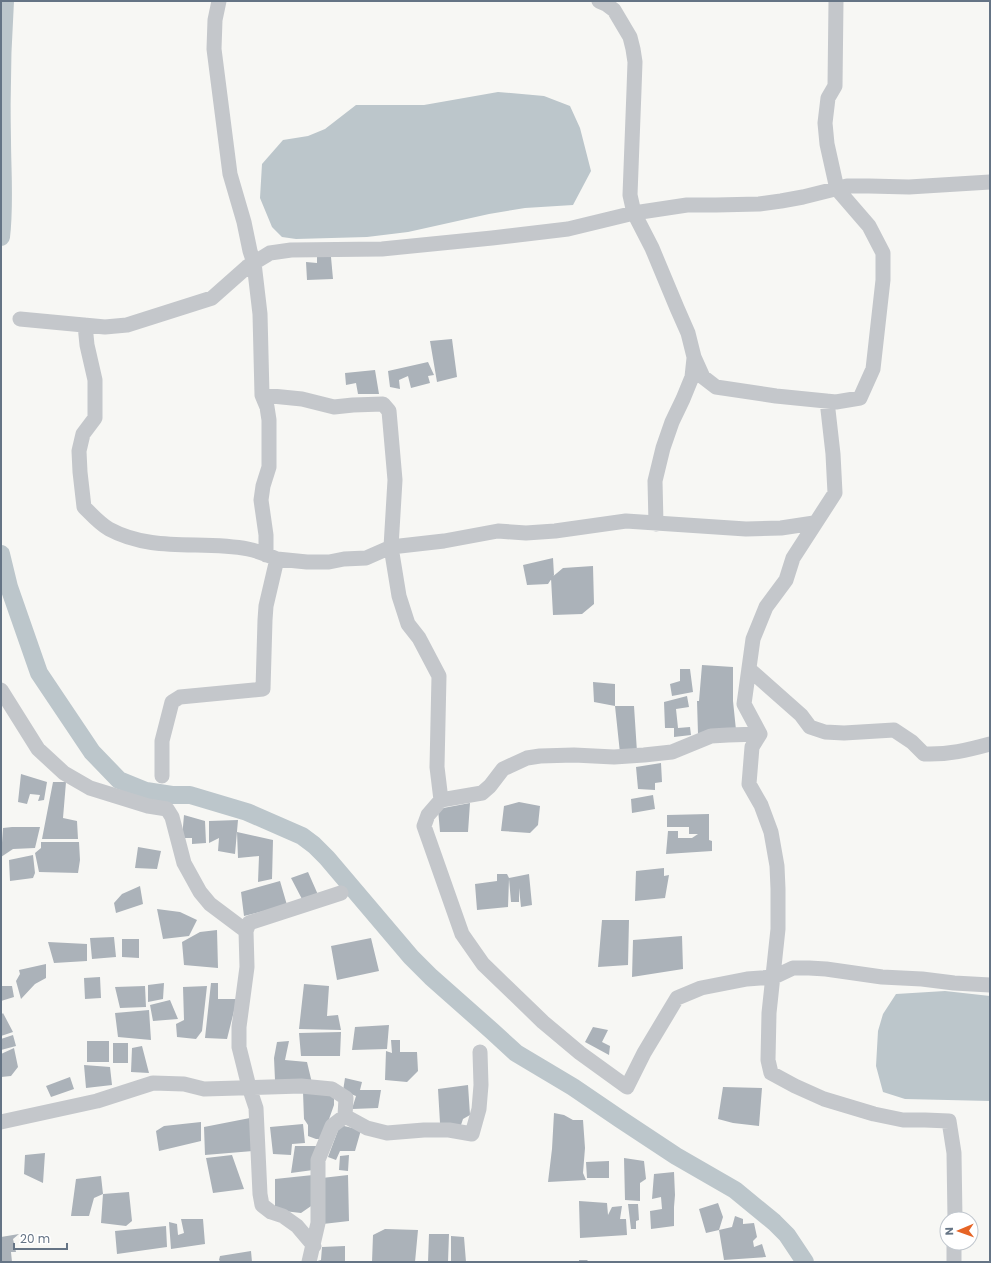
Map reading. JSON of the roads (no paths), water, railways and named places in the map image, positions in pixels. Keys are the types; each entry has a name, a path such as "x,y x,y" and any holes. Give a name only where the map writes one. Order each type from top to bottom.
{"street":[{"path":"162,776 162,741 172,702 180,697 263,689 265,620 272,557 266,535 261,500 263,486 269,467 269,420 267,407 262,395 260,314 254,263 230,174 214,49 215,20 219,1"},
{"path":"599,1 614,10 630,37 633,49 635,62 632,181 630,195 634,213 652,248 685,327 694,357 703,377 716,387 798,399 836,402 860,398 873,369 884,280 882,253 869,226 837,189 827,144 825,123 828,98 835,86 836,1"},
{"path":"20,319 105,327 127,325 212,298 247,267 270,253 291,250 382,249 492,238 568,229 634,213 687,205 774,202 803,197 847,186 909,187 990,182"},
{"path":"85,325 87,345 95,380 95,418 83,434 79,451 84,507 107,528 127,537 173,546 218,546 249,549 272,557 307,562 329,562 344,559 366,558 390,547 444,541 498,531 526,533 561,531 626,521 746,530 814,523"},
{"path":"656,524 655,481 663,448 672,422 692,377 694,357"},
{"path":"262,395 302,399 334,407 384,404 389,411 395,480 390,547 399,596 408,624 419,638 439,676 437,767 441,800"},
{"path":"760,734 744,704 753,639 766,607 786,580 793,558 814,523 835,493 833,454 827,401"},
{"path":"749,669 801,715 810,727 825,732 844,733 894,730 912,742 924,754 958,752 990,744"},
{"path":"1,690 38,749 64,773 90,788 148,806 167,809 172,817 184,864 200,892 210,904 246,931"},
{"path":"760,734 728,734 711,736 672,752 644,755 614,758 574,755 527,758 503,769 490,786 482,793 441,800 428,815 424,826 462,934 483,964 543,1022 580,1053 627,1087 644,1053 677,998 701,988 747,979 774,977 793,968 826,969 882,977 922,979 954,984 990,985"},
{"path":"760,734 752,747 749,784 761,804 771,832 777,866 778,910 774,977 769,1013 768,1060 771,1073 795,1086 824,1098 874,1114 903,1120 949,1121 954,1153 955,1211"},
{"path":"314,1246 297,1226 283,1216 270,1212 262,1205 260,1194 256,1108 239,1047 239,1027 247,967 246,931 249,923 342,893"},
{"path":"345,1116 367,1128 386,1132 449,1130 472,1134 479,1109 481,1085 480,1052"},
{"path":"1,1122 97,1101 153,1083 184,1084 204,1089 301,1086 332,1089 346,1098 345,1116 332,1126 318,1160 318,1224 309,1262"},
{"path":"954,1251 954,1262"}],"waterway":[{"path":"1,237 3,200 2,70 5,1"},
{"path":"1,554 9,587 39,673 92,752 119,780 146,791 172,795 190,795 247,812 302,836 327,858 411,957 431,977 516,1053 573,1087 676,1156 735,1190 774,1222 787,1235 805,1262"}]}
